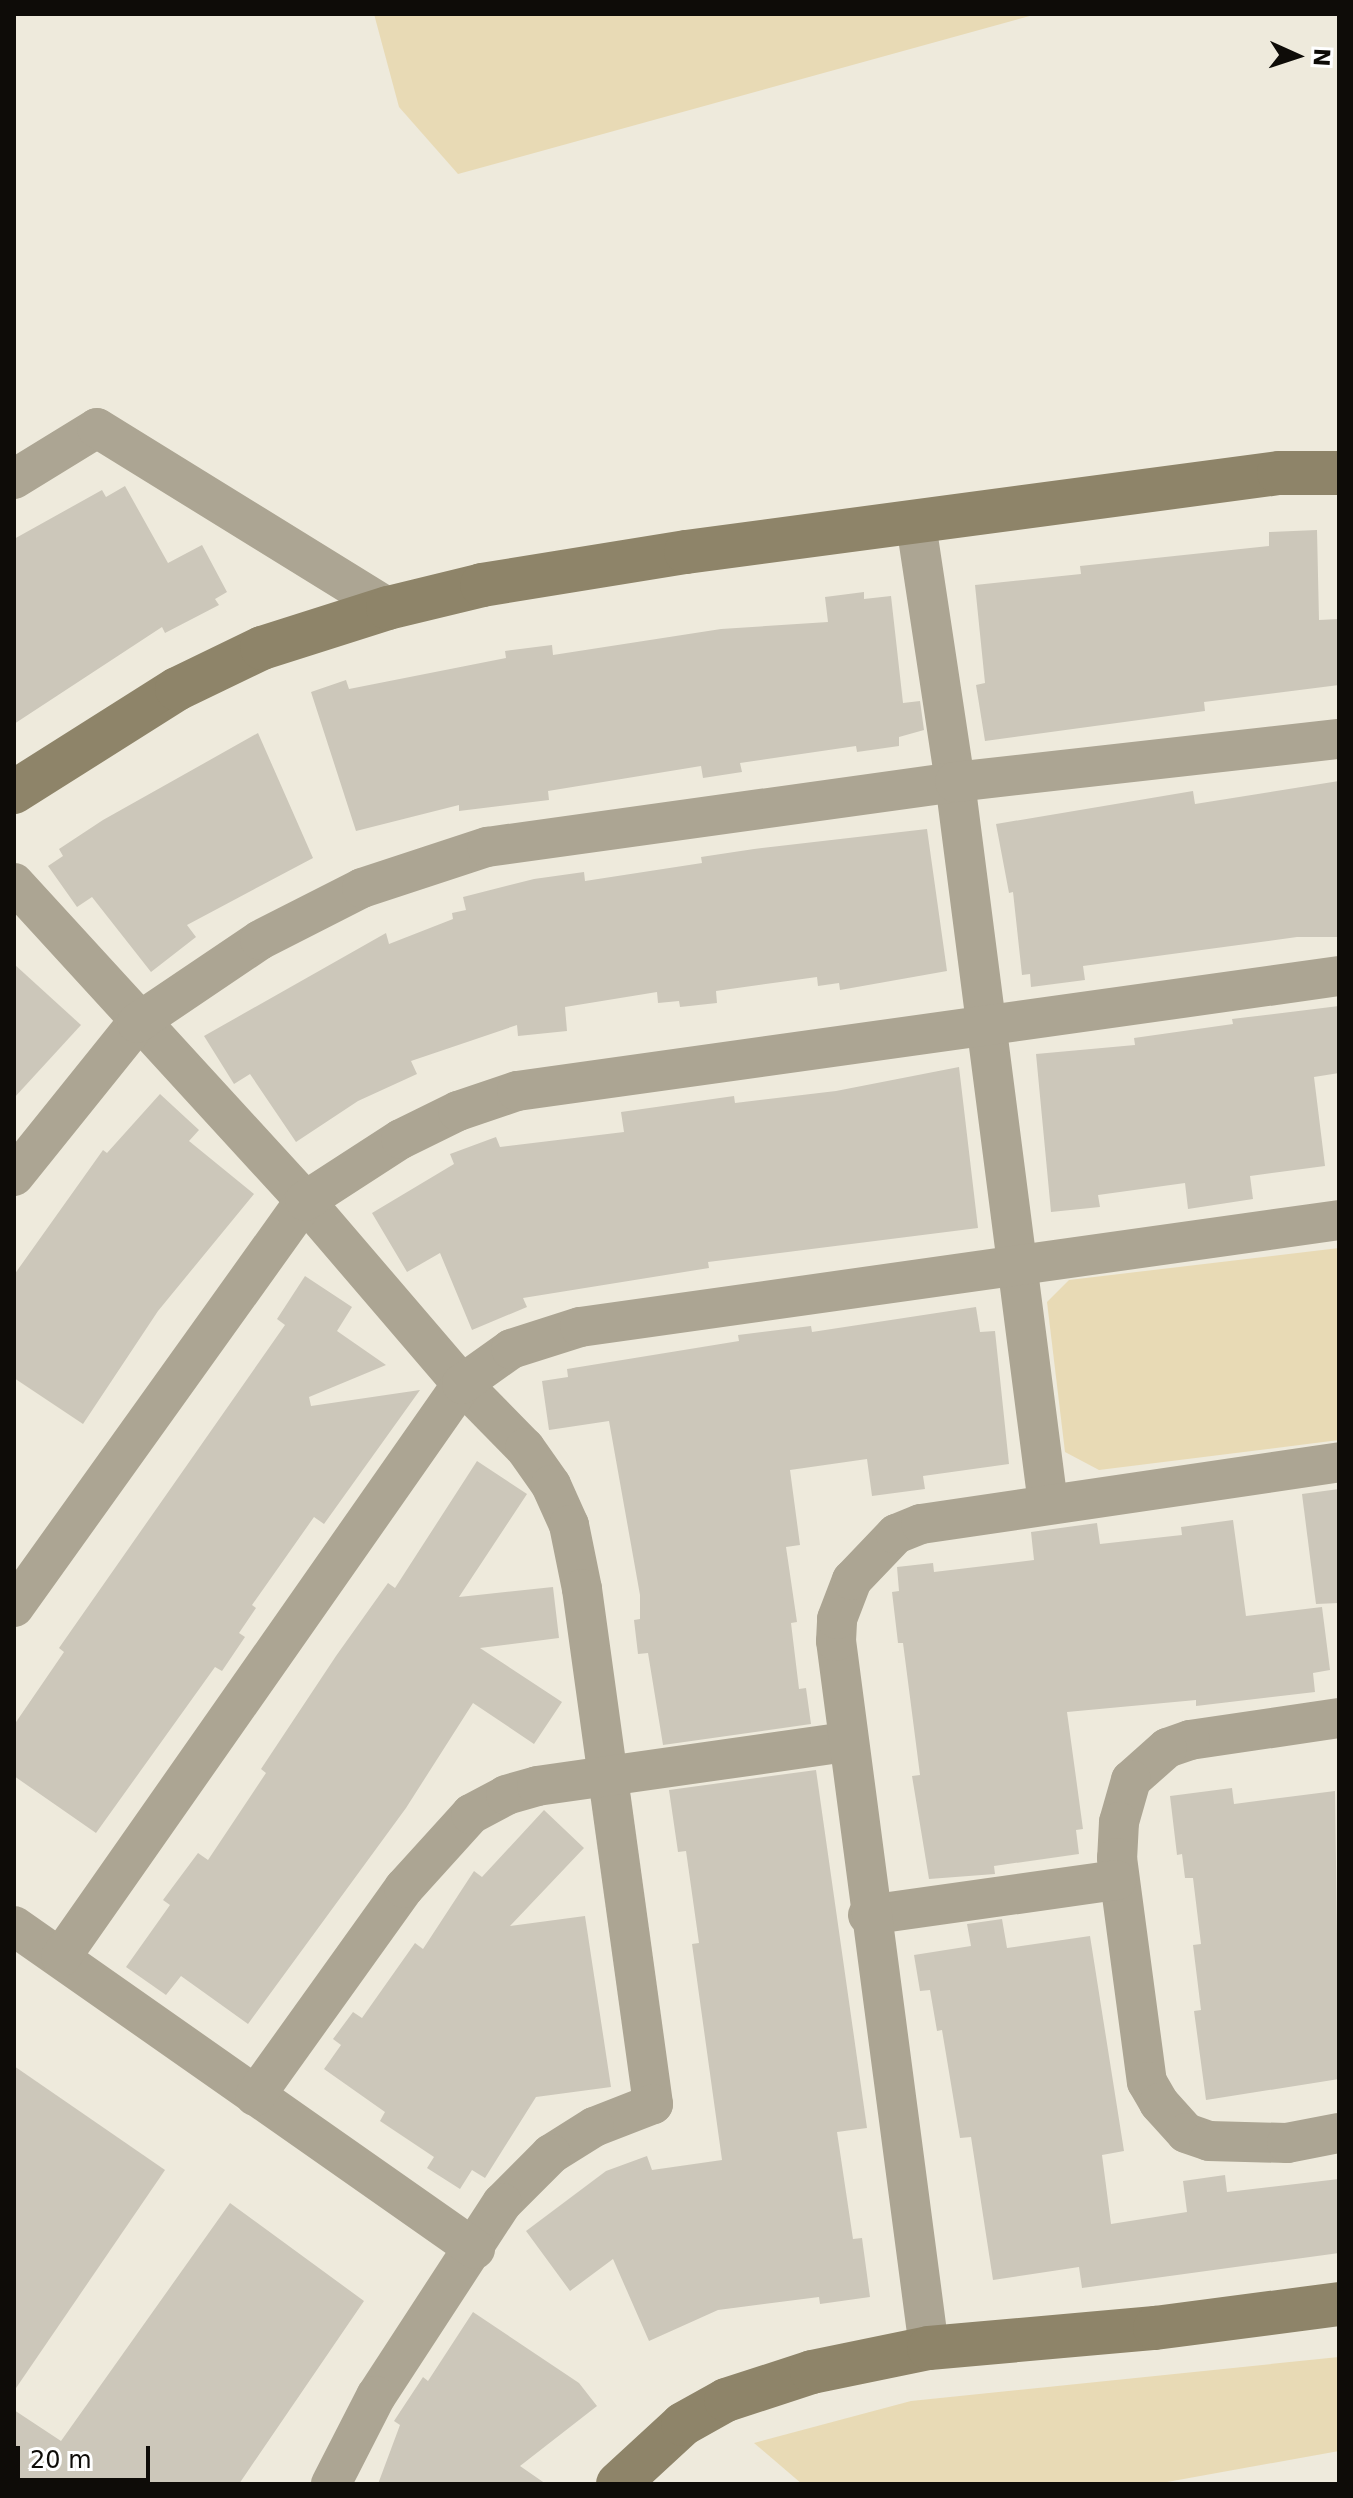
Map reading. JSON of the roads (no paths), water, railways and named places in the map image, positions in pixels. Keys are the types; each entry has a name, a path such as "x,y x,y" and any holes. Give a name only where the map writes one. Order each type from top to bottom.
{"street":[{"path":"14,479 97,428 388,608"},
{"path":"14,792 177,689 262,648 388,608 482,585 648,558 1279,473 1339,473"},
{"path":"916,524 955,782 1014,1263 1048,1504"},
{"path":"14,1176 137,1023 260,940 362,888 487,847 955,782 1339,739"},
{"path":"14,883 137,1023 305,1201 462,1384 525,1448 551,1485 569,1525 653,2104 594,2127 551,2154 502,2203 475,2249 376,2396 331,2484"},
{"path":"14,1607 305,1201 401,1139 517,1091 985,1022 1339,976"},
{"path":"61,1957 462,1384 511,1349 580,1327 1014,1263 1339,1220"},
{"path":"929,2348 846,1742 837,1619 852,1580 896,1534 921,1524 1339,1462"},
{"path":"1339,1718 1190,1740 1145,1764 1131,1780 1119,1822 1117,1880 1147,2082 1175,2122 1209,2141 1244,2144 1339,2133"},
{"path":"255,2096 404,1888 471,1814 506,1795 537,1786 607,1779 846,1742"},
{"path":"868,1915 1117,1880"},
{"path":"14,1926 475,2249"},
{"path":"618,2484 683,2424 726,2400 812,2372 929,2348 1155,2328 1339,2304"}]}
